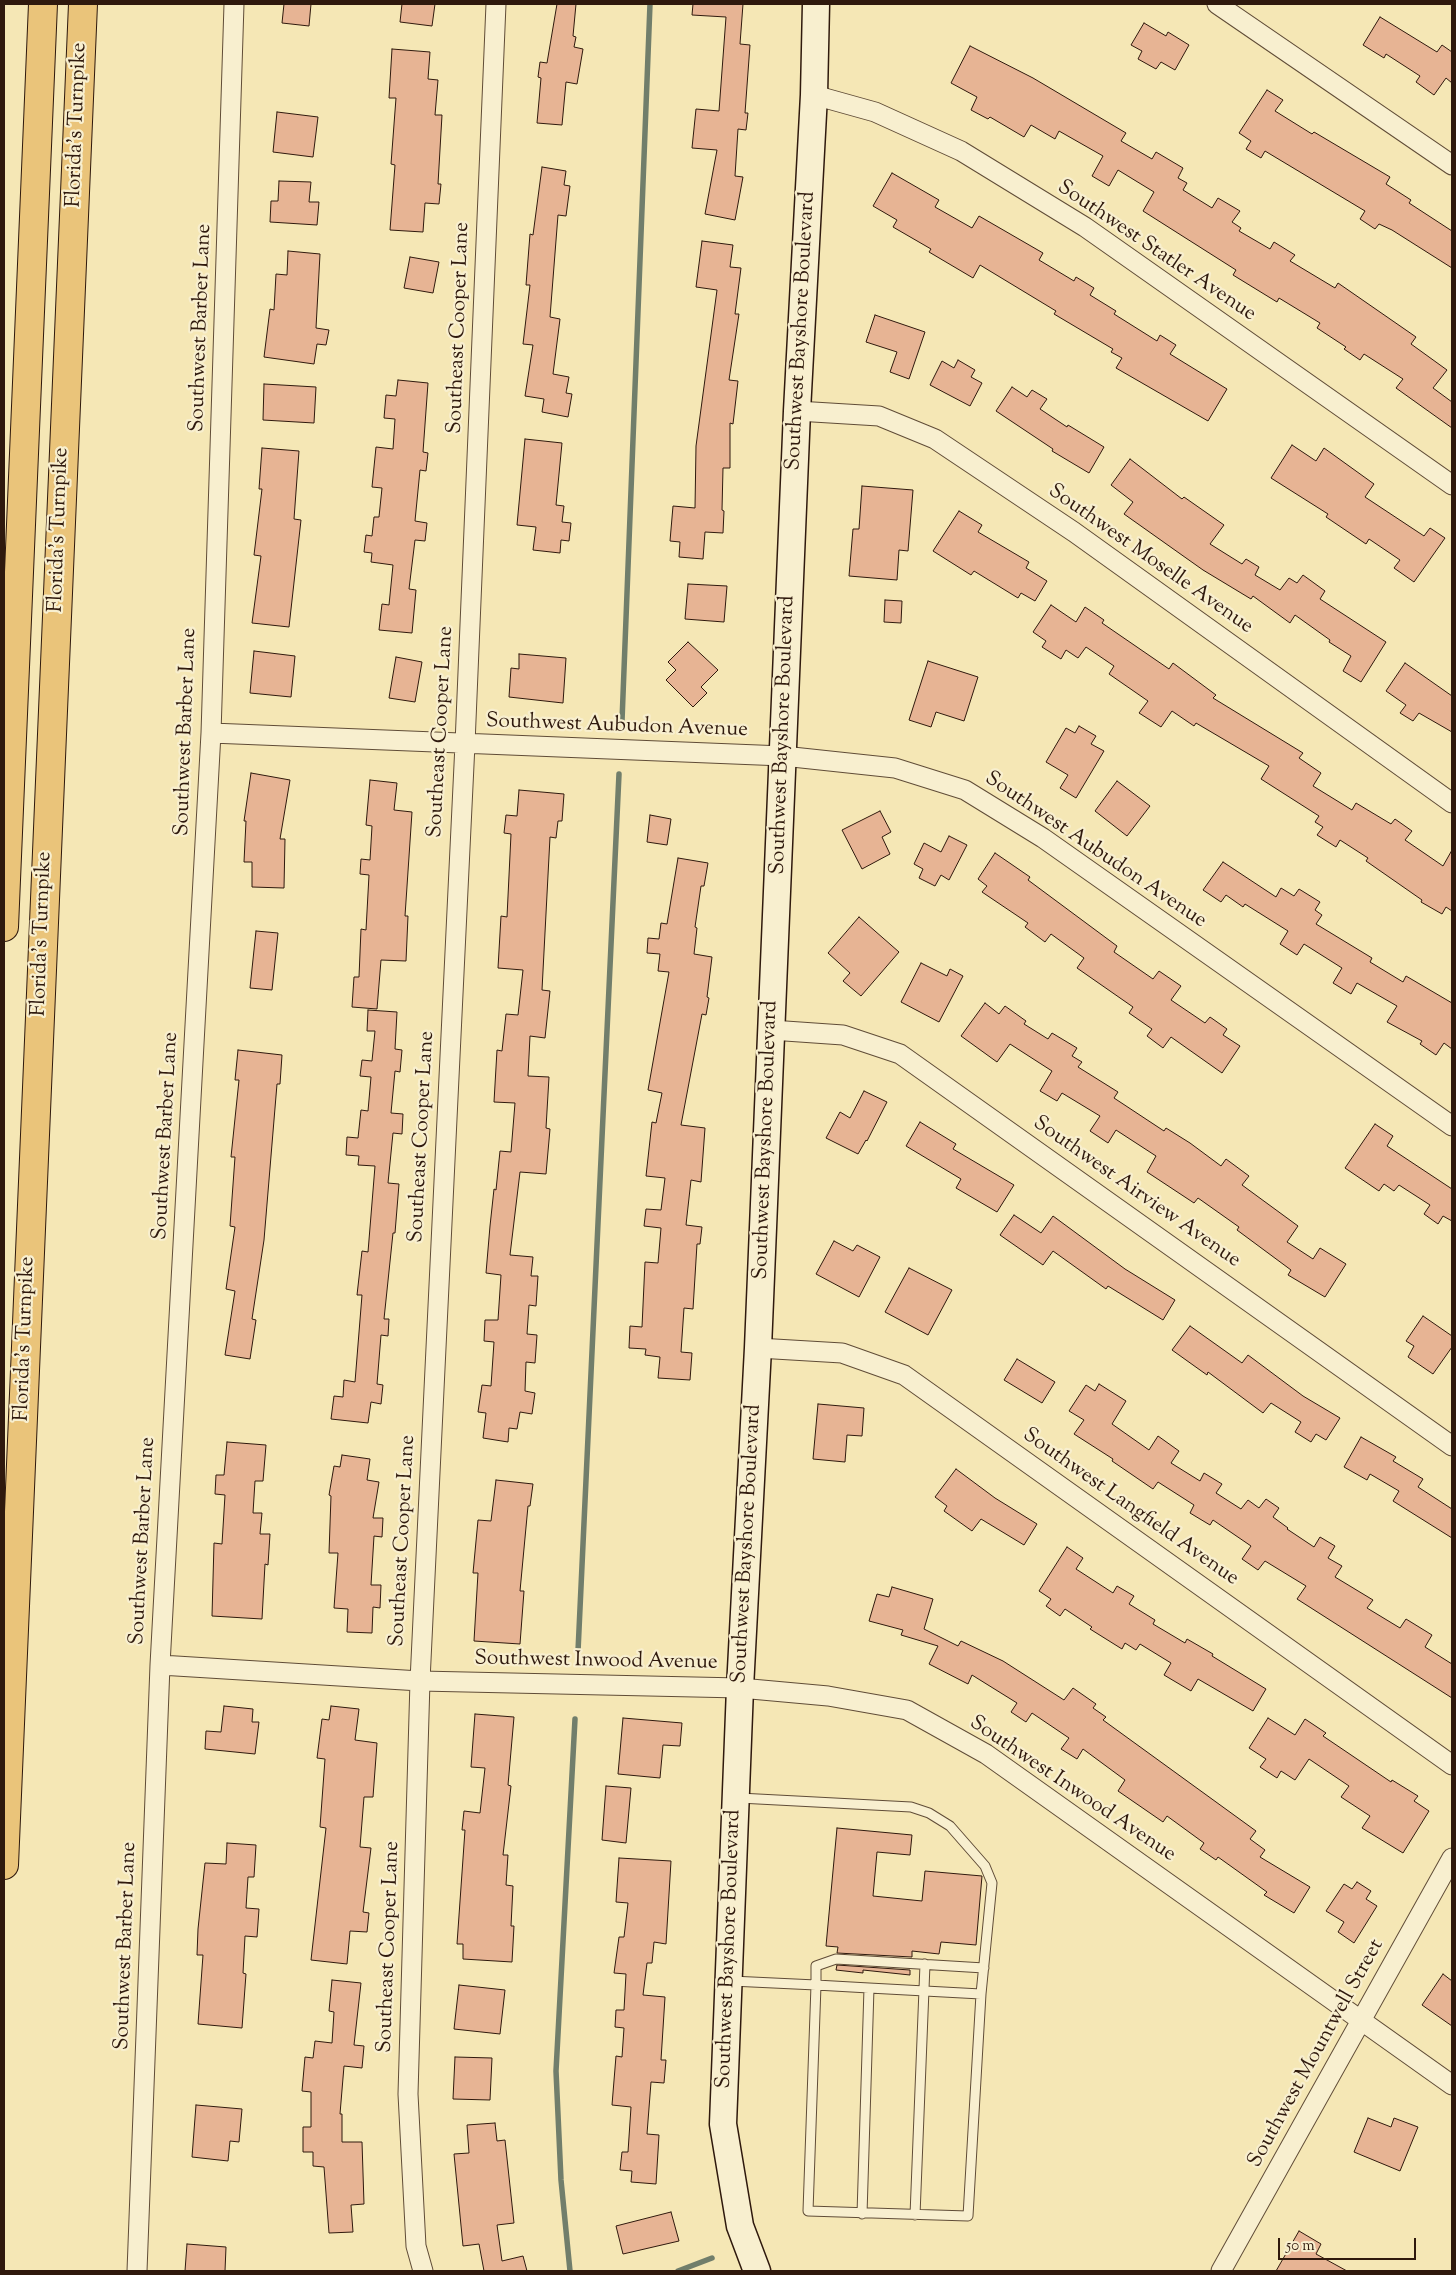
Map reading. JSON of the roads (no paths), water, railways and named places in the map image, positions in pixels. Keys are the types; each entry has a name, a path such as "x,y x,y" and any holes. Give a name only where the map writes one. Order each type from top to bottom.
{"highway":[{"name":"Florida's Turnpike","path":"4,927 43,4"},
{"name":"Florida's Turnpike","path":"4,1865 9,1604 83,4"}],"street":[{"name":"Southwest Barber Lane","path":"137,2271 160,1665 211,733 234,4"},
{"name":"Southeast Cooper Lane","path":"423,2271 416,2246 408,2094 420,1681 465,744 496,4"},
{"name":"Southwest Bayshore Boulevard","path":"757,2271 740,2226 723,2124 740,1688 758,1348 797,410 814,96 816,4"},
{"path":"1217,4 1452,165"},
{"name":"Southwest Statler Avenue","path":"814,96 875,112 961,151 1076,222 1452,484"},
{"name":"Southwest Moselle Avenue","path":"797,410 879,416 935,439 1074,532 1452,803"},
{"name":"Southwest Aubudon Avenue","path":"211,733 784,756 895,768 965,790 1043,838 1452,1126"},
{"name":"Southwest Airview Avenue","path":"771,1030 843,1036 900,1054 1452,1446"},
{"name":"Southwest Langfield Avenue","path":"758,1348 842,1353 904,1375 1452,1765"},
{"name":"Southwest Inwood Avenue","path":"160,1665 420,1681 740,1688 828,1696 907,1710 986,1754 1452,2085"},
{"name":"Southwest Mountwell Street","path":"1222,2271 1452,1858"}],"lane":[{"path":"736,1798 911,1807 929,1813 950,1826 985,1866 992,1883 984,1968 981,1994 968,2216 915,2216 808,2211 816,1966 836,1959 984,1968"},
{"path":"915,2216 925,1964"},
{"path":"728,1981 981,1994"},
{"path":"862,2214 869,1988"}],"waterway":[{"path":"622,721 650,4"},
{"path":"578,1651 619,774"},
{"path":"570,2271 561,2180 556,2071 575,1719"},
{"path":"678,2271 712,2258"}]}
